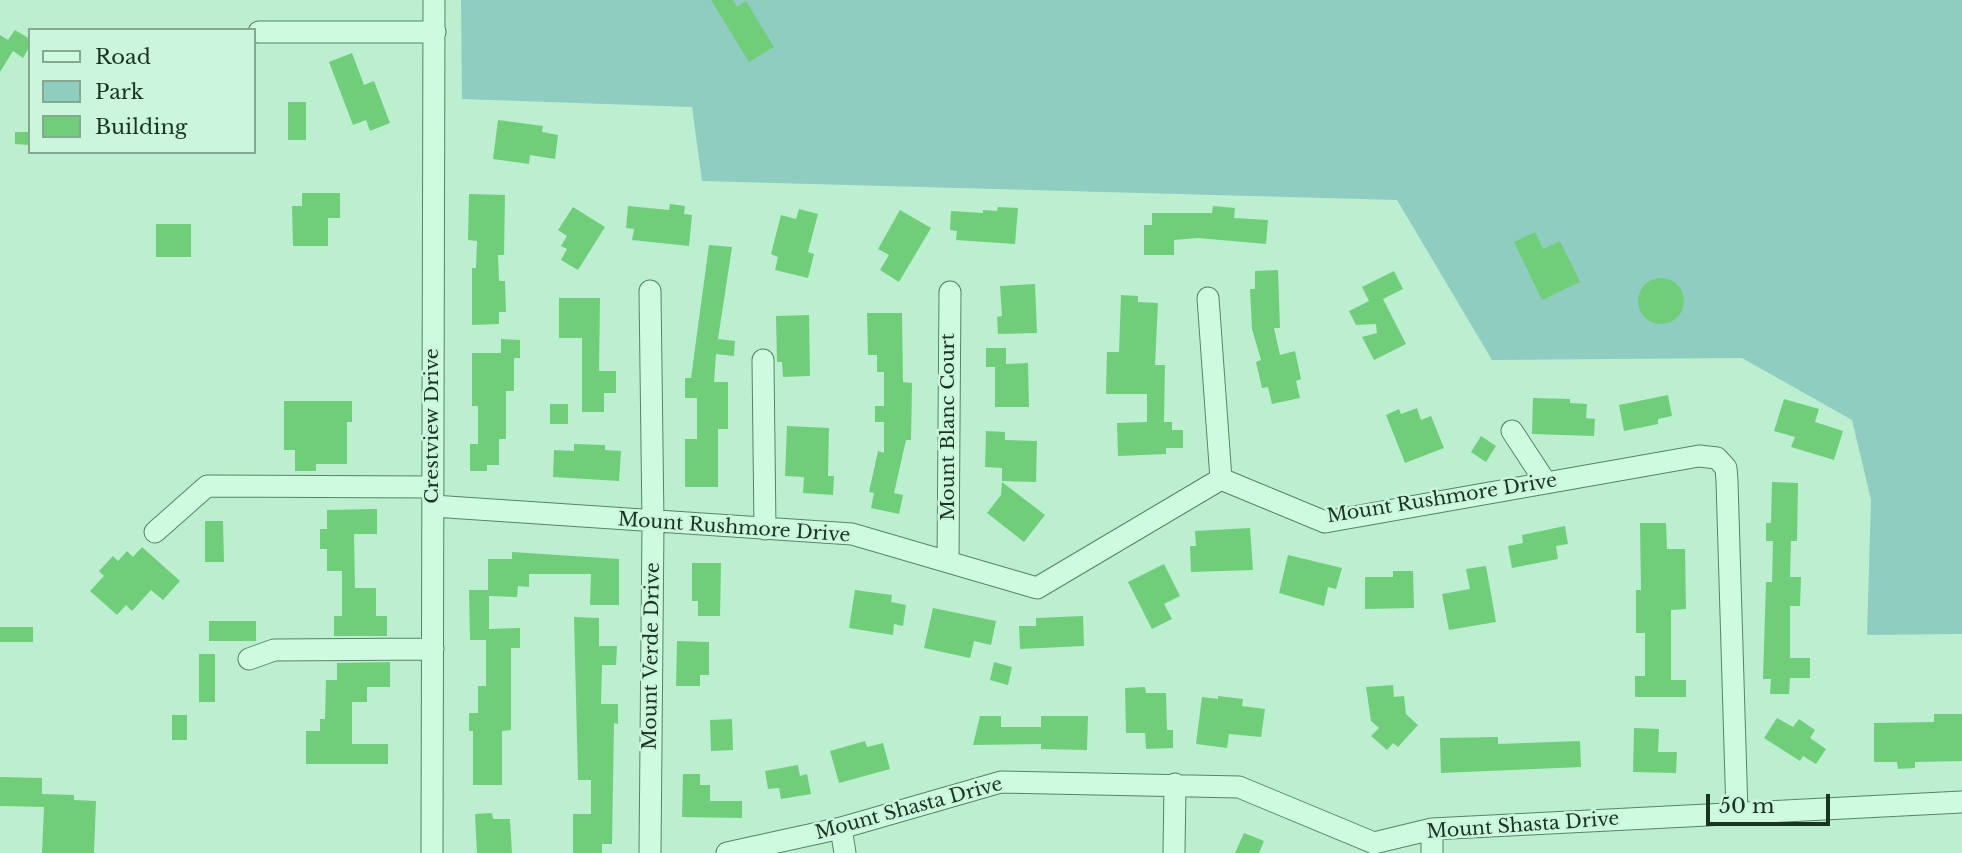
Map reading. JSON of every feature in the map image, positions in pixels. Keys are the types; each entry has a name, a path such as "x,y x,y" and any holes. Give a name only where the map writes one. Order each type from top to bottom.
{"street":[{"name":"Crestview Drive","path":"432,853 435,0"},
{"path":"258,32 435,32"},
{"name":"Mount Verde Drive","path":"650,291 653,523 650,853"},
{"name":"Mount Blanc Court","path":"948,562 950,292"},
{"path":"1208,298 1221,480"},
{"path":"763,360 765,529"},
{"path":"1513,431 1546,483"},
{"name":"Mount Rushmore Drive","path":"155,532 207,486 433,497 653,523 852,534 1037,588 1221,480 1325,522 1699,456 1717,458 1726,468 1737,813"},
{"path":"249,659 274,650 433,649"},
{"name":"Mount Shasta Drive","path":"727,853 841,828 1001,782 1239,787 1374,843 1432,829 1962,802"},
{"path":"1174,853 1175,784"},
{"path":"841,828 845,853"},
{"path":"1432,829 1432,853"}],"green space":[{"path":"461,0 1962,0 1962,634 1867,635 1871,500 1852,420 1742,358 1492,360 1397,200 702,181 692,107 462,99"}],"building":[{"path":"711,0 733,0 737,7 746,1 774,47 749,62"},
{"path":"15,30 28,38 28,49 23,58 13,51 0,72 0,35 8,40"},
{"path":"352,53 364,85 374,81 390,123 370,131 366,120 353,125 329,62"},
{"path":"288,102 306,102 306,140 288,140"},
{"path":"498,120 543,126 542,132 558,135 555,159 530,155 529,164 493,159"},
{"path":"15,132 28,132 28,145 15,144"},
{"path":"302,193 340,193 340,218 328,218 328,246 293,246 292,206 302,206"},
{"path":"469,194 505,195 504,255 498,255 499,281 505,281 506,312 499,312 499,324 472,325 472,268 476,268 477,241 468,240"},
{"path":"670,204 685,206 684,214 692,215 689,246 632,240 634,229 626,228 628,206 669,210"},
{"path":"1213,206 1235,208 1234,218 1268,220 1266,244 1198,238 1174,240 1174,255 1144,255 1144,225 1152,225 1152,213 1212,213"},
{"path":"573,207 605,227 578,270 561,260 567,249 561,246 567,236 558,230"},
{"path":"998,207 1018,208 1015,244 956,240 957,231 950,230 951,211 983,213 983,210 997,211"},
{"path":"799,209 818,214 808,252 814,254 808,278 775,270 778,257 771,254 781,215 796,219"},
{"path":"900,210 931,228 899,282 880,270 889,255 878,249"},
{"path":"156,224 191,224 191,257 156,257"},
{"path":"1535,232 1543,249 1560,241 1580,282 1542,300 1514,242"},
{"path":"709,245 732,247 718,339 735,341 734,356 716,354 714,382 728,382 728,429 718,429 718,487 685,487 685,439 697,439 697,398 685,398 685,378 691,378"},
{"path":"1278,270 1280,328 1274,328 1280,355 1295,351 1301,379 1296,381 1300,398 1272,404 1268,387 1262,388 1256,362 1261,360 1252,329 1250,289 1255,289 1255,271"},
{"path":"1394,271 1403,289 1383,299 1406,344 1374,360 1362,337 1377,333 1376,324 1356,325 1349,311 1369,301 1362,287"},
{"path":"1661,278 1677,285 1684,301 1677,317 1661,324 1645,317 1638,301 1645,285"},
{"path":"1035,284 1037,333 998,334 997,317 1002,316 1000,286"},
{"path":"1121,295 1138,296 1138,302 1158,303 1155,365 1165,365 1164,422 1172,422 1172,430 1183,430 1183,448 1166,448 1166,454 1118,456 1117,423 1147,422 1147,394 1106,394 1107,352 1119,352"},
{"path":"559,298 600,298 599,371 616,371 616,393 604,393 604,412 582,412 582,338 559,338"},
{"path":"867,313 902,313 903,382 912,383 911,440 906,440 894,493 903,495 899,514 871,508 874,493 869,492 878,451 884,453 884,422 875,422 875,406 884,406 884,372 877,372 877,355 868,355"},
{"path":"809,315 810,376 783,377 782,362 777,362 776,316"},
{"path":"501,339 520,340 520,358 514,358 514,391 506,391 506,439 499,439 499,465 487,465 487,471 470,471 470,444 478,444 478,406 472,406 472,353 501,353"},
{"path":"986,348 1006,348 1006,364 1028,363 1029,407 995,407 995,367 986,367"},
{"path":"1668,395 1672,416 1658,419 1658,424 1624,431 1619,405"},
{"path":"1533,398 1570,399 1570,403 1587,404 1586,418 1595,419 1594,436 1532,434"},
{"path":"1784,399 1819,409 1815,422 1843,431 1834,460 1791,447 1795,437 1774,431"},
{"path":"284,401 352,401 352,422 347,422 347,464 316,464 316,471 295,471 295,450 284,450"},
{"path":"550,404 568,404 568,424 550,424"},
{"path":"1417,408 1421,420 1431,416 1444,448 1405,463 1386,415 1399,409 1401,414"},
{"path":"787,426 829,428 828,476 834,476 833,495 803,493 804,477 785,476"},
{"path":"986,431 1005,432 1005,440 1037,441 1036,482 1002,481 1002,468 985,467"},
{"path":"1481,436 1496,446 1486,462 1471,452"},
{"path":"574,444 605,445 605,450 621,451 619,481 553,477 554,450 574,451"},
{"path":"1002,482 1045,515 1024,542 987,513 1001,495"},
{"path":"1772,482 1798,483 1797,541 1791,541 1790,577 1801,577 1800,606 1790,606 1790,658 1810,658 1810,678 1790,678 1789,694 1770,694 1771,679 1763,679 1766,582 1772,582 1773,541 1766,541 1766,523 1771,523"},
{"path":"377,509 377,534 354,534 355,588 376,588 376,616 387,616 387,636 334,636 334,616 342,616 342,571 327,571 327,549 320,549 320,529 327,529 327,510"},
{"path":"205,521 223,521 224,562 205,562"},
{"path":"1640,523 1666,523 1667,549 1685,549 1686,609 1671,610 1671,680 1686,680 1686,697 1635,697 1635,676 1645,676 1645,633 1636,633 1636,590 1641,590"},
{"path":"1565,526 1568,544 1556,546 1558,559 1512,568 1508,546 1523,543 1522,535"},
{"path":"1250,528 1253,570 1191,572 1190,546 1196,546 1195,531"},
{"path":"142,547 180,581 163,600 151,590 132,611 126,605 117,615 90,591 104,576 99,571 113,556 118,561 127,551 133,557"},
{"path":"512,552 619,559 619,605 590,605 591,574 529,574 529,587 518,586 517,597 489,596 489,629 520,628 520,648 511,648 511,730 502,731 502,785 473,785 473,731 469,731 469,713 478,713 478,686 486,686 486,640 470,640 469,590 488,590 488,559 512,559"},
{"path":"1288,555 1342,568 1336,589 1328,587 1324,606 1279,593"},
{"path":"692,563 721,563 720,616 698,616 698,601 692,601"},
{"path":"1164,564 1180,596 1164,604 1172,619 1152,629 1128,582"},
{"path":"1486,566 1496,622 1449,630 1442,594 1470,589 1466,569"},
{"path":"1393,571 1413,571 1414,608 1365,609 1365,577 1393,577"},
{"path":"855,590 892,595 891,602 906,605 903,626 894,624 893,635 849,628"},
{"path":"933,608 996,621 991,645 974,641 970,658 924,648"},
{"path":"1083,616 1084,646 1020,649 1019,626 1036,626 1036,618"},
{"path":"574,617 599,618 599,646 617,646 616,665 602,665 601,704 618,704 618,724 614,723 612,844 602,844 602,853 573,853 573,814 591,814 591,780 578,780"},
{"path":"209,621 256,621 256,641 209,641"},
{"path":"0,627 33,627 33,642 0,642"},
{"path":"677,641 709,642 709,675 700,675 700,686 676,686"},
{"path":"199,654 215,654 215,702 199,702"},
{"path":"390,662 390,687 367,687 367,702 352,702 352,744 388,744 388,764 306,764 306,731 320,731 320,719 325,719 326,680 337,680 337,663"},
{"path":"994,662 1012,667 1008,685 990,680"},
{"path":"1393,685 1394,697 1404,696 1406,714 1418,725 1398,747 1393,743 1387,750 1371,736 1379,728 1371,721 1366,687"},
{"path":"1145,687 1146,693 1166,693 1167,730 1173,730 1173,748 1146,749 1145,733 1126,733 1125,688"},
{"path":"1218,696 1243,699 1242,706 1265,709 1261,737 1229,734 1227,748 1196,744 1202,697 1218,699"},
{"path":"1934,714 1962,714 1962,761 1915,762 1915,768 1898,769 1897,762 1874,762 1874,723 1934,722"},
{"path":"172,715 187,715 187,740 172,740"},
{"path":"980,716 1001,716 1001,727 1041,727 1041,716 1088,716 1087,750 1041,749 1041,744 973,745"},
{"path":"1777,718 1793,727 1799,719 1815,730 1810,738 1826,749 1816,764 1803,756 1800,761 1764,738"},
{"path":"732,719 733,750 711,751 710,720"},
{"path":"1634,728 1659,729 1658,752 1677,752 1676,773 1633,772"},
{"path":"1498,737 1498,744 1580,741 1581,767 1441,773 1440,738"},
{"path":"865,741 867,747 883,743 890,769 839,783 830,751"},
{"path":"798,765 800,776 807,774 811,794 781,799 779,788 768,789 765,771"},
{"path":"683,774 700,774 700,785 710,785 710,801 742,801 742,818 682,817"},
{"path":"0,777 42,778 42,794 74,795 74,800 96,801 94,853 42,853 44,807 0,806"},
{"path":"492,813 493,819 510,819 512,853 477,853 475,814"},
{"path":"1244,833 1264,841 1259,853 1235,853"}]}
